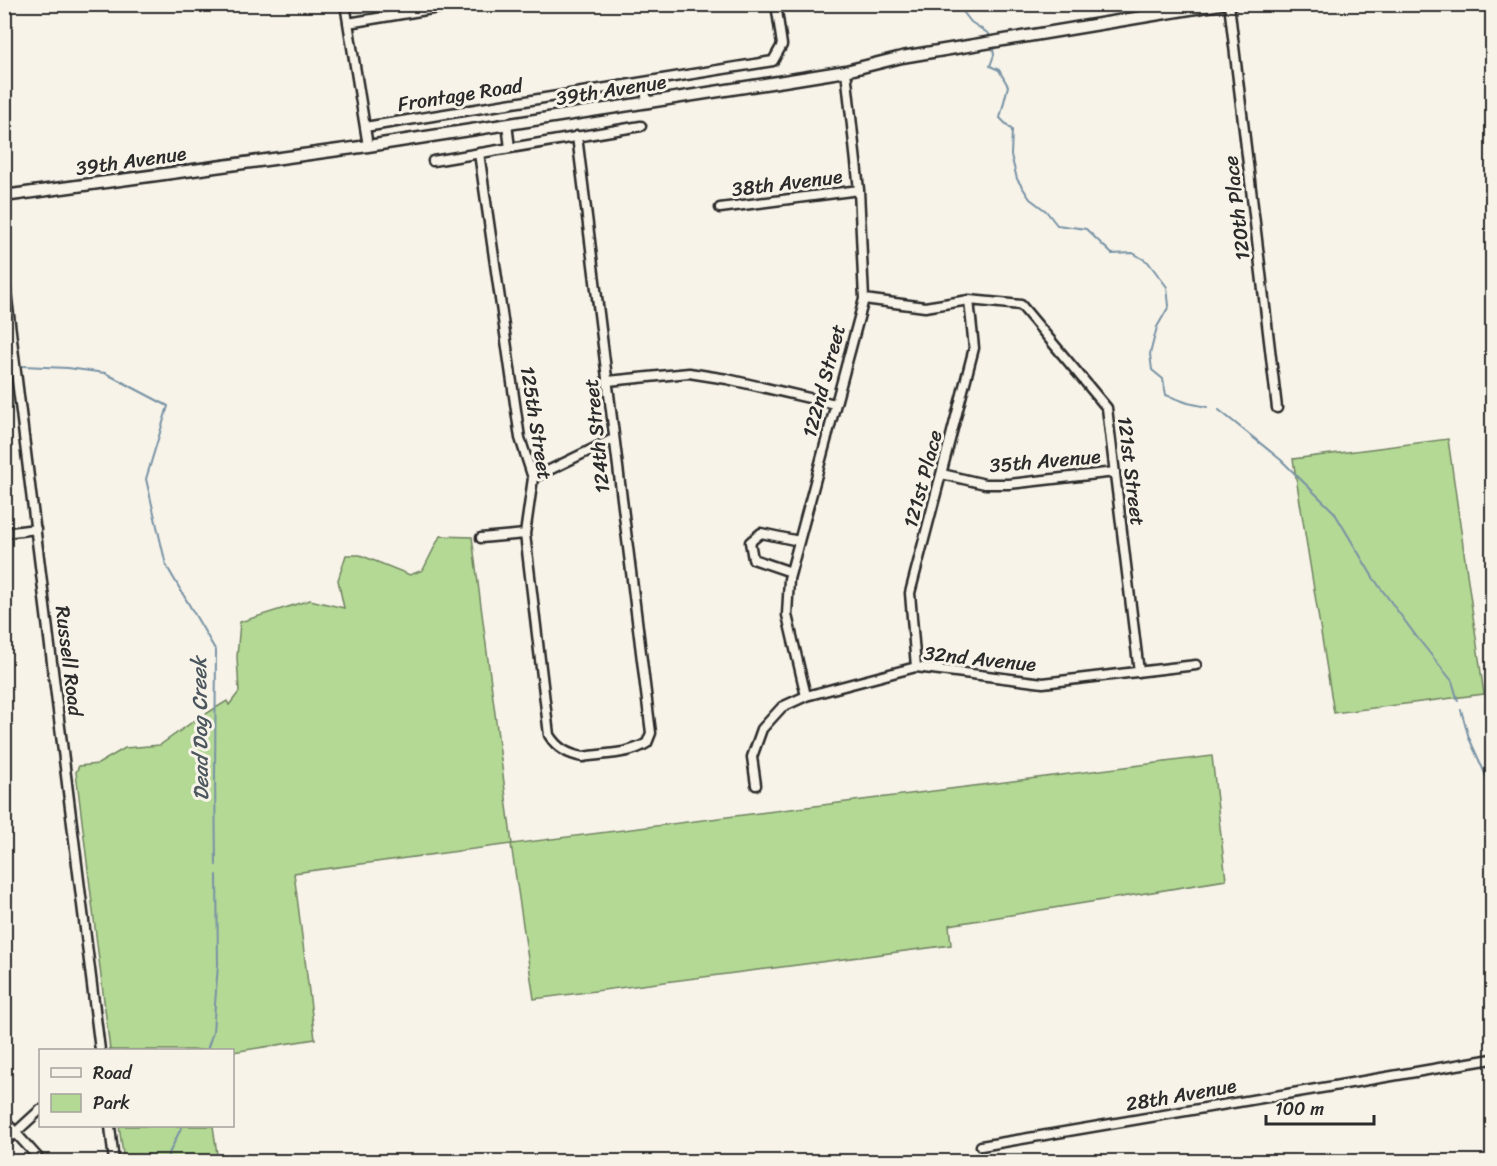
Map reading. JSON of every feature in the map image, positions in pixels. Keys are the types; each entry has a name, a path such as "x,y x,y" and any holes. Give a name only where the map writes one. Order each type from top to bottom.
{"main road":[{"name":"39th Avenue","path":"4,196 368,146 846,71 902,57 1220,4"}],"street":[{"path":"345,4 368,146"},
{"path":"348,23 462,4"},
{"name":"Frontage Road","path":"365,127 773,61 782,45 776,4"},
{"name":"120th Place","path":"1230,4 1277,408"},
{"name":"122nd Street","path":"806,696 787,615 789,579 864,299 859,190 846,71"},
{"path":"644,82 648,102"},
{"path":"507,124 510,148"},
{"name":"39th Avenue","path":"433,161 641,126"},
{"name":"124th Street","path":"549,735 556,746 583,757 637,749 647,743 651,733 577,136"},
{"name":"125th Street","path":"479,153 520,438 533,478 525,534 549,735"},
{"name":"38th Avenue","path":"720,208 859,190"},
{"name":"Russell Road","path":"4,275 100,1049"},
{"path":"864,299 925,307 969,300"},
{"name":"121st Street","path":"969,300 1021,305 1107,408 1139,672"},
{"name":"121st Place","path":"916,668 910,593 974,348 969,300"},
{"path":"608,381 689,373 727,379 835,404"},
{"path":"533,478 614,439"},
{"name":"35th Avenue","path":"942,474 985,484 1115,472"},
{"path":"4,533 36,529"},
{"path":"791,572 753,559 750,542 761,533 799,541"},
{"path":"481,538 525,534"},
{"name":"32nd Avenue","path":"756,784 752,757 762,729 782,707 806,696 916,668 1043,683 1196,665"},
{"name":"28th Avenue","path":"981,1146 1492,1059"},
{"path":"4,1143 39,1111"},
{"path":"4,1120 42,1161"},
{"path":"110,1127 114,1161"}],"green space":[{"path":"1448,439 1484,694 1334,713 1293,459"},
{"path":"440,536 472,537 512,844 1212,756 1226,880 949,925 951,945 534,999 511,844 294,873 315,1039 234,1052 234,1049 110,1049 76,772 79,766 98,764 125,748 160,745 227,701 229,705 239,692 237,657 240,622 310,600 344,608 338,580 346,555 360,555 410,575 423,570"},
{"path":"119,1127 213,1127 218,1161 124,1161"}],"waterway":[{"name":"Dead Dog Creek","path":"4,14 16,4"},
{"path":"957,4 971,22 989,36"},
{"path":"993,49 994,55 990,66 999,70 1008,86 1000,118 1012,130 1011,155 1017,179 1030,199 1046,211 1057,225 1086,229 1112,254 1133,253 1148,262 1167,287 1169,306 1157,327 1150,354 1152,370 1163,379 1166,395 1207,407"},
{"name":"Dead Dog Creek","path":"4,365 9,366"},
{"name":"Dead Dog Creek","path":"22,366 68,368 105,373 168,406 146,479 166,565 216,651 216,865"},
{"path":"1219,410 1281,460 1334,512 1374,579 1452,681 1458,701"},
{"path":"1461,710 1469,738 1492,789"},
{"name":"Dead Dog Creek","path":"207,1049 213,1032 218,964 217,875"},
{"name":"Dead Dog Creek","path":"165,1162 182,1127"}]}
